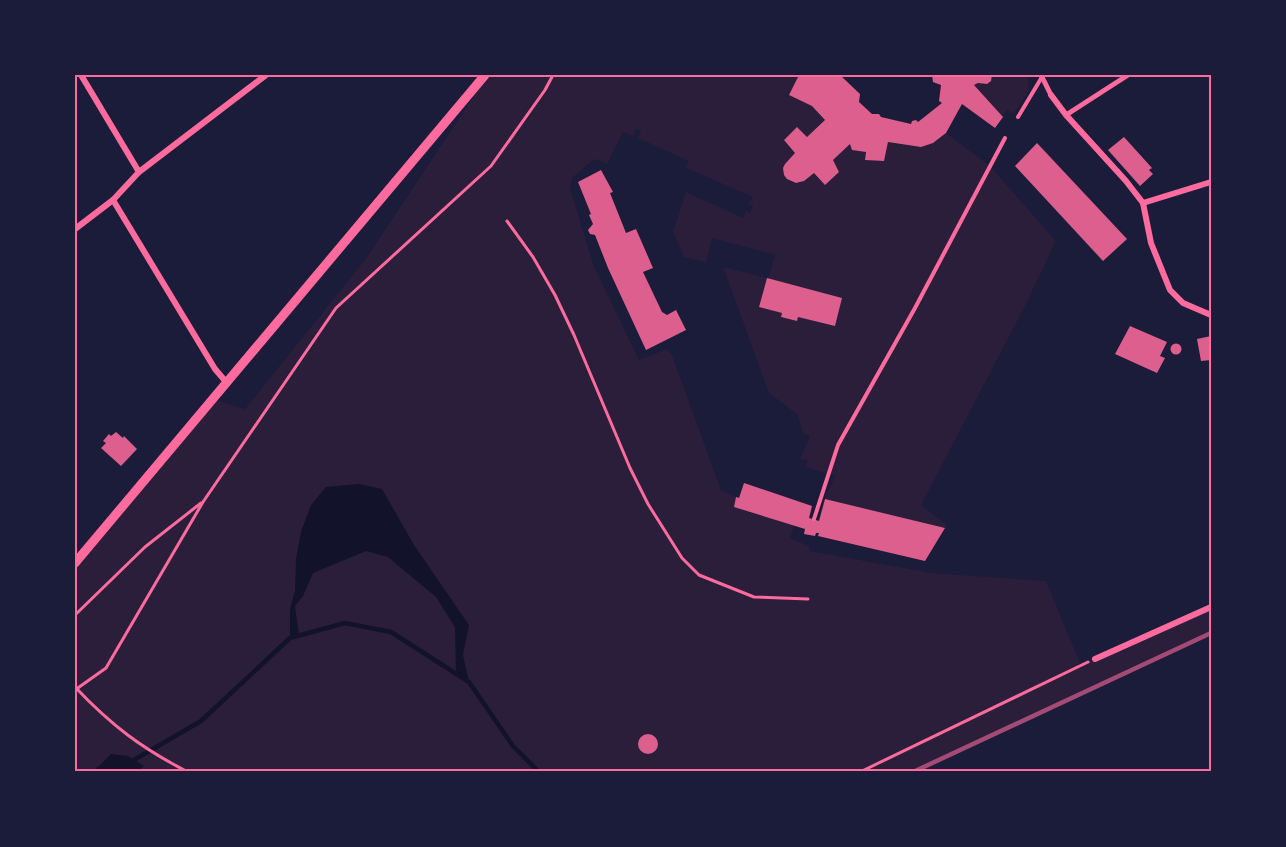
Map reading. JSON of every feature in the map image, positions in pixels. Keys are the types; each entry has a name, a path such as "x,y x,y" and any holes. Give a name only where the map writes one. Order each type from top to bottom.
{"street":[{"path":"81,75 139,172"},
{"path":"75,229 114,200 139,172 266,75"},
{"path":"75,563 485,75"},
{"path":"1066,115 1128,75"},
{"path":"1041,76 1051,95 1066,115 1143,203 1152,243 1170,290 1183,303 1211,315"},
{"path":"1143,203 1211,182"},
{"path":"114,200 215,369 227,382"},
{"path":"1095,659 1211,607"}],"lane":[{"path":"1018,117 1033,94 1041,76"},
{"path":"814,519 838,444 915,309 1005,138"}],"path":[{"path":"188,772 143,747 107,720 76,689 106,668 203,502 336,308 491,166 545,90 553,75"},
{"path":"507,221 533,257 555,295 630,468 648,504 682,558 699,575 754,597 808,599"},
{"path":"75,615 145,547 203,502"},
{"path":"860,772 1095,659"}],"shaded area":[{"path":"488,75 799,75 789,95 812,106 825,120 807,137 797,127 784,140 795,153 785,164 784,175 791,182 800,183 814,173 825,185 839,172 833,160 850,144 853,150 866,152 865,160 884,161 888,142 925,145 946,133 990,166 1056,241 1025,306 921,505 947,525 945,528 825,499 835,476 805,467 808,460 800,459 810,436 803,434 798,415 769,393 723,267 767,278 759,306 782,313 781,317 797,321 798,317 835,326 842,298 768,279 775,255 712,238 706,262 684,257 673,232 686,192 743,218 746,211 750,213 753,206 749,204 753,197 686,168 689,161 638,138 641,130 636,129 633,136 623,132 607,164 594,159 572,178 570,188 593,264 639,360 667,349 672,355 721,490 736,497 734,507 794,526 790,538 809,546 809,551 932,573 1046,581 1080,663 1078,666 1211,607 1211,633 913,772 137,772 143,766 128,756 96,767 93,772 75,772 75,563 212,399 245,409 365,260"},
{"path":"992,75 1027,75 1029,90 1014,114 1007,110 1003,117 974,85 987,84 991,81"},
{"path":"359,484 382,489 414,545 469,625 463,655 469,682 456,674 455,627 436,597 388,557 366,551 313,573 303,596 295,606 299,635 290,638 290,609 295,591 296,559 301,532 311,505 326,487"},
{"path":"111,754 128,756 144,766 137,772 93,772"}],"building":[{"path":"799,75 840,75 860,94 859,102 872,114 911,124 912,121 918,122 942,103 939,101 941,85 933,82 932,75 992,75 991,81 987,84 974,85 1003,117 995,128 962,104 946,133 933,143 921,147 888,142 884,161 865,160 866,152 852,150 850,144 833,160 839,172 825,185 814,173 804,181 796,183 784,175 785,164 795,153 784,140 797,127 807,137 825,120 812,106 789,95"},
{"path":"1124,137 1152,168 1149,170 1153,174 1140,186 1108,150"},
{"path":"1037,143 1127,239 1103,261 1015,166"},
{"path":"601,170 613,192 610,193 626,233 636,229 653,268 643,272 662,312 667,315 676,310 686,330 646,350 595,235 590,234 588,230 593,224 589,215 591,214 578,182"},
{"path":"767,278 842,298 835,326 798,317 797,321 781,317 782,313 759,307"},
{"path":"1130,326 1167,342 1160,356 1165,358 1157,373 1115,354"},
{"path":"1211,336 1211,360 1201,361 1197,339"},
{"path":"1176,343 1182,349 1176,355 1170,349"},
{"path":"116,432 123,438 124,436 137,449 121,466 101,448 106,443 103,441 109,434 111,436"},
{"path":"744,483 812,506 809,518 819,521 825,499 945,528 925,561 818,536 819,533 815,536 804,534 805,529 734,507 736,497 739,498"},
{"path":"648,734 655,737 658,744 655,751 648,754 641,751 638,744 641,737"}],"waterway":[{"path":"134,760 201,721 290,638 345,623 391,632 469,682 513,746 539,772"}],"railway":[{"path":"913,772 1211,633"}]}
